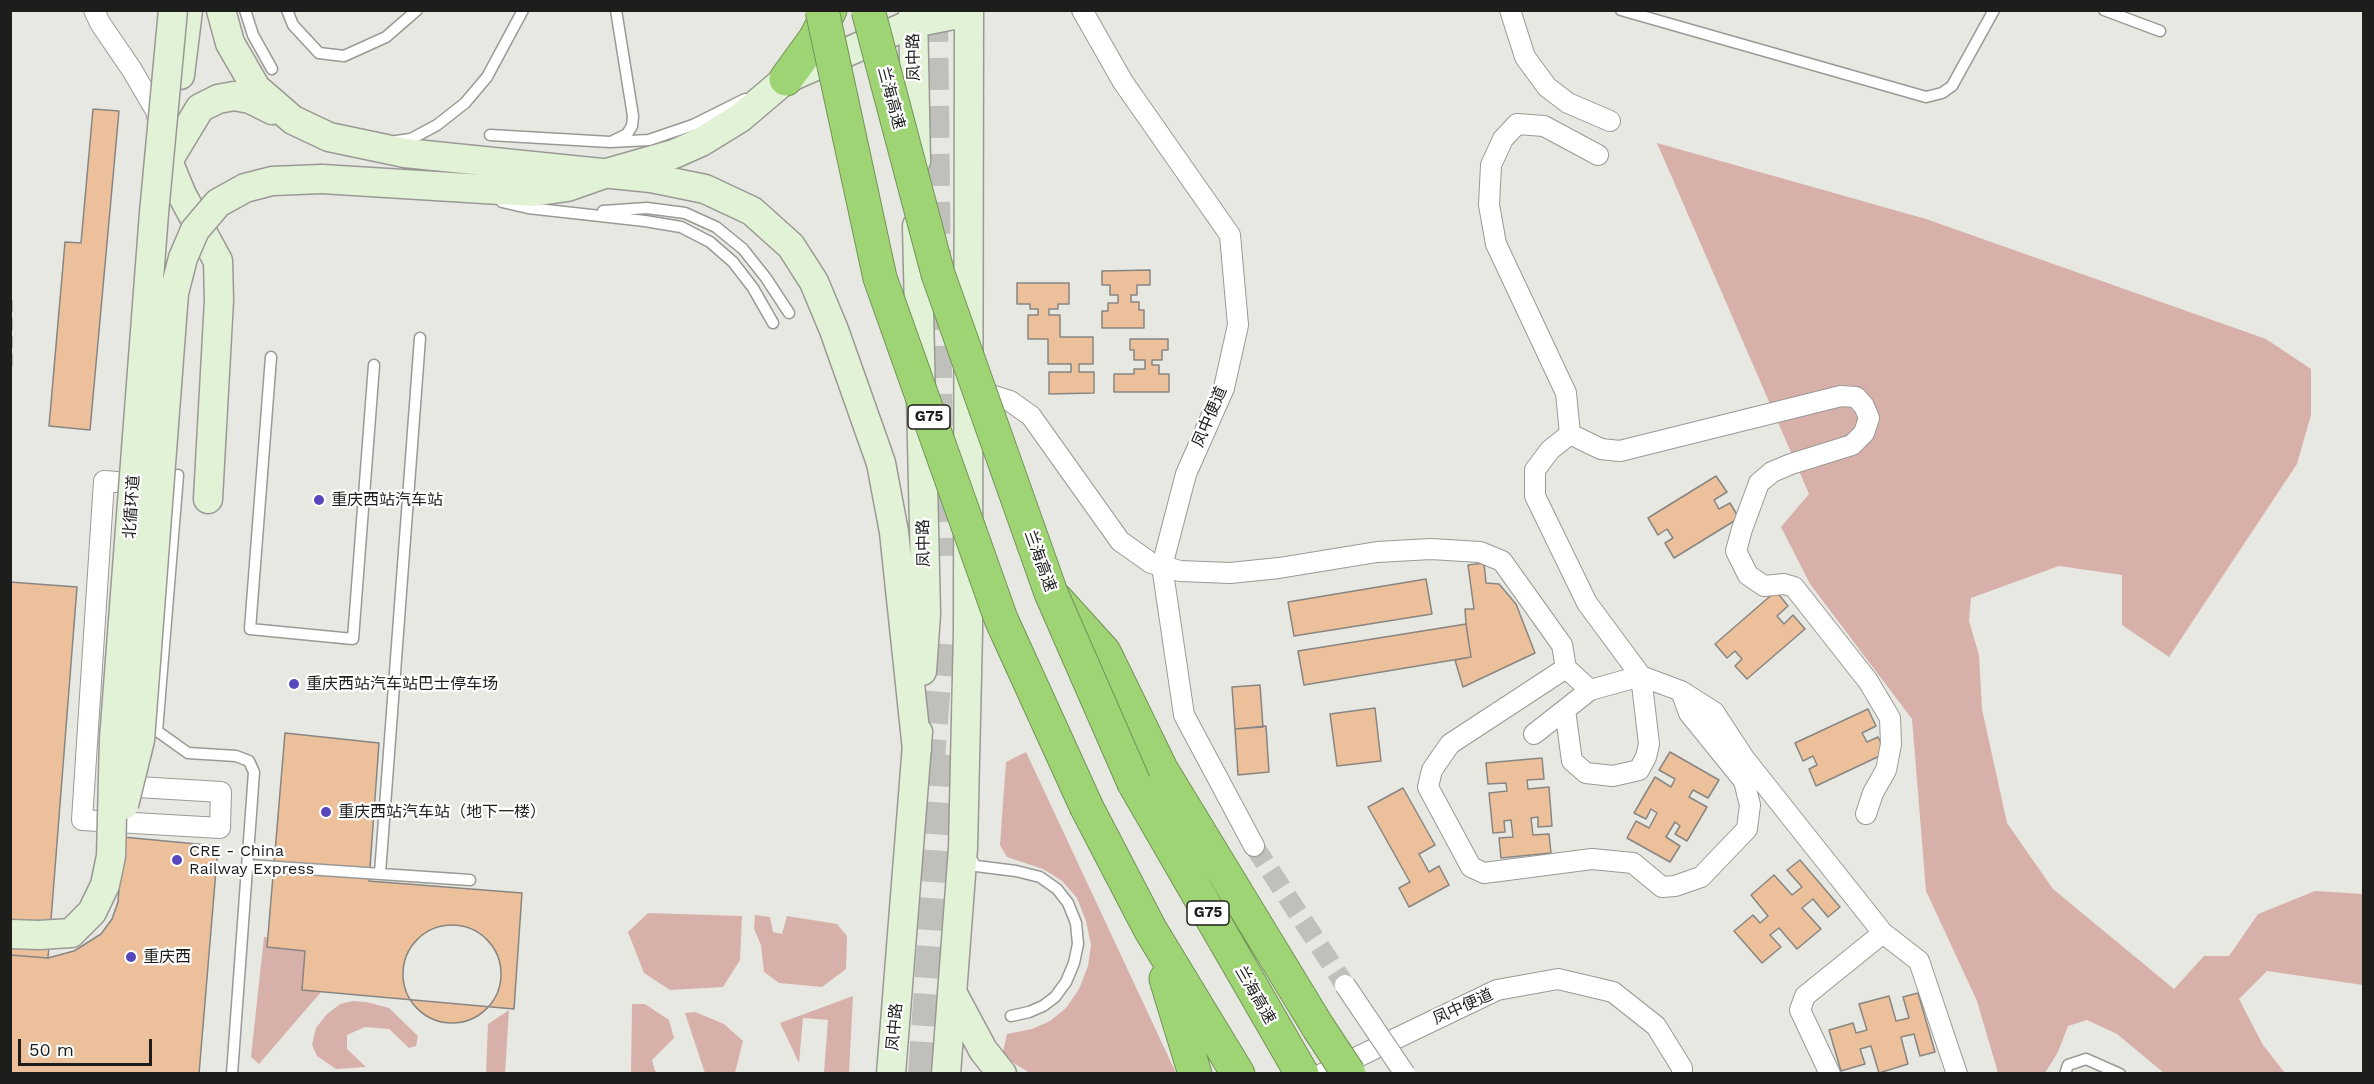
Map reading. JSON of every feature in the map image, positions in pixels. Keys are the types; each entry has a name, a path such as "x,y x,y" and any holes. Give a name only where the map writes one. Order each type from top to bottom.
{"highway":[{"name":"G75","path":"822,10 880,278 1001,619 1088,808 1150,929 1235,1068"},
{"path":"786,79 815,39 830,10"},
{"name":"兰海高速","path":"868,10 938,274 1051,593 1148,776 1282,1043 1302,1074"},
{"path":"1148,776 1349,1074"},
{"path":"1150,929 1195,1074"}],"main road":[{"name":"北循环道","path":"10,934 39,936 70,933 92,912 105,885 111,856 114,739 153,225 173,10"},
{"path":"188,10 168,161 182,195 218,261 219,300 208,499"},
{"path":"221,10 230,43 255,88 293,120"},
{"path":"111,856 140,740 174,293 183,258 195,230 218,203 245,188 272,181 322,179 532,192 567,187 674,154 701,142 740,118 786,79 913,17 969,11 968,631 963,848 946,1074"},
{"name":"凤中路","path":"891,1074 926,614 913,17"},
{"path":"168,161 200,108 218,99 234,96 250,99 328,137 366,146 405,153 651,178 705,189 752,211 791,246 814,282 834,330 881,463 894,532 917,750"},
{"path":"952,992 983,1050 1002,1074"}],"street":[{"path":"94,10 156,111 168,161 121,786 221,792 220,828 82,820 104,481 143,484"},
{"name":"凤中便道","path":"1082,10 1123,82 1230,236 1238,325 1224,387 1186,474 1162,566 1184,715 1254,846"},
{"path":"1510,10 1525,57 1546,87 1568,103 1610,121"},
{"path":"1570,434 1566,393 1496,244 1489,205 1491,165 1503,139 1517,124 1544,126 1598,155"},
{"path":"968,387 1010,401 1030,416 1120,541 1151,563 1180,571 1230,573 1377,552 1431,549 1480,552 1502,561 1562,645 1566,668 1590,690"},
{"path":"1570,434 1601,449 1620,451 1841,396 1856,397 1864,406 1869,418 1864,433 1852,446 1791,464 1772,472 1759,483 1736,551 1748,575 1764,586 1784,584 1794,586 1868,681 1890,718 1891,744 1886,770 1873,793 1866,814"},
{"path":"1565,710 1572,761 1586,773 1613,776 1639,770 1646,757 1649,744 1641,676 1587,603 1535,496 1535,470 1550,450 1570,434"},
{"path":"1566,668 1450,744 1432,770 1428,787 1472,867 1484,873 1592,860 1633,863 1662,887 1675,886 1701,877 1747,830 1750,805 1744,781 1689,713 1681,691"},
{"path":"1534,734 1590,690 1641,676 1681,691 1714,712 1744,758 1883,933 1919,961 1957,1074"},
{"path":"1830,1074 1800,1010 1804,996 1883,933"},
{"name":"凤中便道","path":"1322,1074 1497,990 1558,979 1612,992 1656,1026 1682,1068 1682,1074"},
{"path":"1345,985 1405,1074"}],"lane":[{"path":"245,10 254,35 272,69"},
{"path":"287,10 293,25 319,53 344,56 386,37 417,10"},
{"path":"366,146 411,139 437,125 465,103 487,77 523,10"},
{"path":"610,142 627,134 632,126 633,116 615,10"},
{"path":"1621,10 1926,97 1942,93 1952,86 1994,10"},
{"path":"2104,10 2160,30"},
{"path":"490,135 610,142 649,140 693,125 786,79"},
{"path":"425,186 528,208 681,227 710,242 740,270 773,323"},
{"path":"570,213 647,208 685,213 716,227 743,249 789,313"},
{"path":"380,873 420,338"},
{"path":"271,357 250,629 353,639 374,365"},
{"path":"178,475 157,731 188,753 236,756 249,760 254,772 232,1074"},
{"path":"963,848 976,866 1016,871 1040,877 1063,896 1076,923 1078,944 1074,963 1066,982 1055,997 1043,1006 1011,1016"},
{"path":"248,865 470,880"},
{"path":"2065,1074 2068,1065 2086,1059 2120,1074"}],"shaded area":[{"path":"1657,143 1926,219 2266,339 2311,369 2311,415 2297,464 2169,657 2122,625 2122,575 2059,566 1971,598 1969,621 1979,655 1982,709 2007,823 2053,889 2174,989 2204,956 2229,956 2258,914 2315,891 2363,894 2363,985 2267,971 2239,999 2263,1045 2285,1073 2164,1073 2117,1034 2087,1020 2068,1026 2058,1052 2045,1073 1998,1073 1977,1001 1926,891 1912,719 1810,584 1781,527 1809,494"},
{"path":"1026,752 1176,1073 1030,1073 1002,1056 1007,1034 1032,1029 1050,1021 1066,1008 1079,989 1088,966 1091,945 1086,921 1077,898 1062,881 1043,869 1007,857 1000,845 1006,762"},
{"path":"648,913 742,916 740,960 723,987 670,990 644,973 628,932"},
{"path":"755,915 770,917 773,932 782,934 787,916 837,924 847,936 846,969 822,987 779,983 764,972 761,945 754,929"},
{"path":"264,937 298,938 340,970 259,1064 251,1057"},
{"path":"853,996 849,1073 824,1073 828,1020 803,1018 799,1063 780,1023"},
{"path":"353,1001 389,1008 418,1036 416,1046 409,1048 389,1029 365,1027 347,1035 347,1049 366,1067 336,1069 317,1056 312,1045 316,1028 326,1015 340,1004"},
{"path":"632,1004 645,1004 669,1020 674,1038 652,1060 655,1071 659,1073 631,1073"},
{"path":"509,1010 505,1073 486,1073 488,1024"},
{"path":"695,1012 724,1024 743,1041 735,1073 705,1073 685,1013"}],"building":[{"path":"93,109 119,111 90,430 49,426 65,242 81,243"},
{"path":"1150,270 1150,285 1137,285 1137,295 1131,295 1131,302 1139,302 1139,310 1144,310 1144,328 1102,328 1102,311 1108,311 1108,303 1118,303 1118,295 1110,295 1110,285 1102,285 1102,271"},
{"path":"1017,283 1069,283 1069,304 1058,304 1058,309 1049,309 1049,315 1060,315 1060,337 1093,337 1093,364 1079,364 1079,372 1094,372 1094,393 1049,394 1049,372 1071,372 1071,364 1048,364 1048,339 1028,339 1028,315 1038,315 1038,309 1030,309 1030,304 1017,304"},
{"path":"1130,339 1168,339 1168,350 1162,350 1162,360 1152,360 1152,365 1159,365 1159,374 1169,374 1169,392 1114,392 1114,374 1134,374 1134,369 1145,369 1145,360 1134,360 1134,350 1130,350"},
{"path":"1716,476 1727,492 1714,500 1719,509 1730,503 1739,518 1674,558 1665,543 1673,538 1667,529 1658,535 1648,518"},
{"path":"1484,563 1486,583 1499,584 1516,604 1535,653 1463,687 1455,660 1471,657 1465,609 1474,609 1468,565"},
{"path":"1426,579 1432,614 1294,636 1288,602"},
{"path":"10,582 77,587 48,958 10,955"},
{"path":"1776,591 1788,606 1777,616 1784,624 1793,615 1805,629 1747,679 1735,666 1742,659 1735,651 1727,658 1715,644"},
{"path":"1466,624 1471,657 1304,685 1298,651"},
{"path":"1260,685 1263,727 1235,729 1232,687"},
{"path":"1375,708 1381,761 1337,766 1330,714"},
{"path":"1868,709 1876,726 1862,733 1867,742 1878,737 1886,753 1816,786 1809,769 1817,765 1813,756 1803,761 1795,743"},
{"path":"1266,726 1269,772 1238,775 1235,729"},
{"name":"重庆西站汽车站（地下一楼）","path":"285,733 379,743 369,881 522,893 514,1009 302,990 305,951 267,947"},
{"path":"1670,752 1719,780 1708,798 1693,790 1689,797 1707,807 1687,841 1675,834 1680,826 1675,822 1666,837 1680,846 1670,862 1627,838 1636,821 1649,828 1657,813 1651,809 1646,819 1634,813 1655,777 1671,787 1675,779 1659,770"},
{"path":"1542,758 1544,779 1527,780 1528,789 1549,787 1552,826 1538,827 1538,817 1531,818 1533,835 1549,834 1551,853 1501,858 1499,838 1513,837 1511,820 1504,821 1505,832 1493,833 1489,793 1507,791 1506,783 1488,784 1486,763"},
{"path":"1403,788 1435,845 1419,854 1429,872 1439,866 1449,885 1409,907 1399,888 1410,882 1368,807"},
{"name":"重庆西","path":"123,837 218,846 199,1074 10,1074 10,955 48,958 74,951 101,934 112,919 118,902"},
{"path":"1800,860 1840,907 1828,917 1813,899 1802,908 1821,929 1797,949 1779,928 1770,935 1781,947 1762,963 1734,931 1753,915 1760,923 1768,916 1751,895 1774,875 1792,895 1802,887 1787,870"},
{"path":"452,925 471,929 486,940 497,955 501,974 497,993 486,1008 471,1019 452,1023 433,1019 418,1008 407,993 403,974 407,955 418,940 433,929"},
{"path":"1918,993 1935,1052 1920,1056 1914,1034 1901,1037 1908,1064 1879,1073 1871,1046 1860,1049 1865,1064 1841,1071 1829,1030 1853,1023 1856,1033 1867,1030 1859,1004 1889,996 1896,1021 1909,1018 1903,997"}],"tunnel":[{"path":"932,10 938,556"},
{"path":"928,771 939,632"},
{"path":"924,1074 947,742"},
{"path":"1254,846 1345,985"}],"railway":[{"path":"10,300 10,372"}],"place":[{"name":"重庆西站汽车站","path":"319,500"},
{"name":"重庆西站汽车站巴士停车场","path":"294,684"},
{"name":"重庆西站汽车站（地下一楼）","path":"326,812"},
{"name":"CRE - China Railway Express","path":"177,860"},
{"name":"重庆西","path":"131,957"}]}
